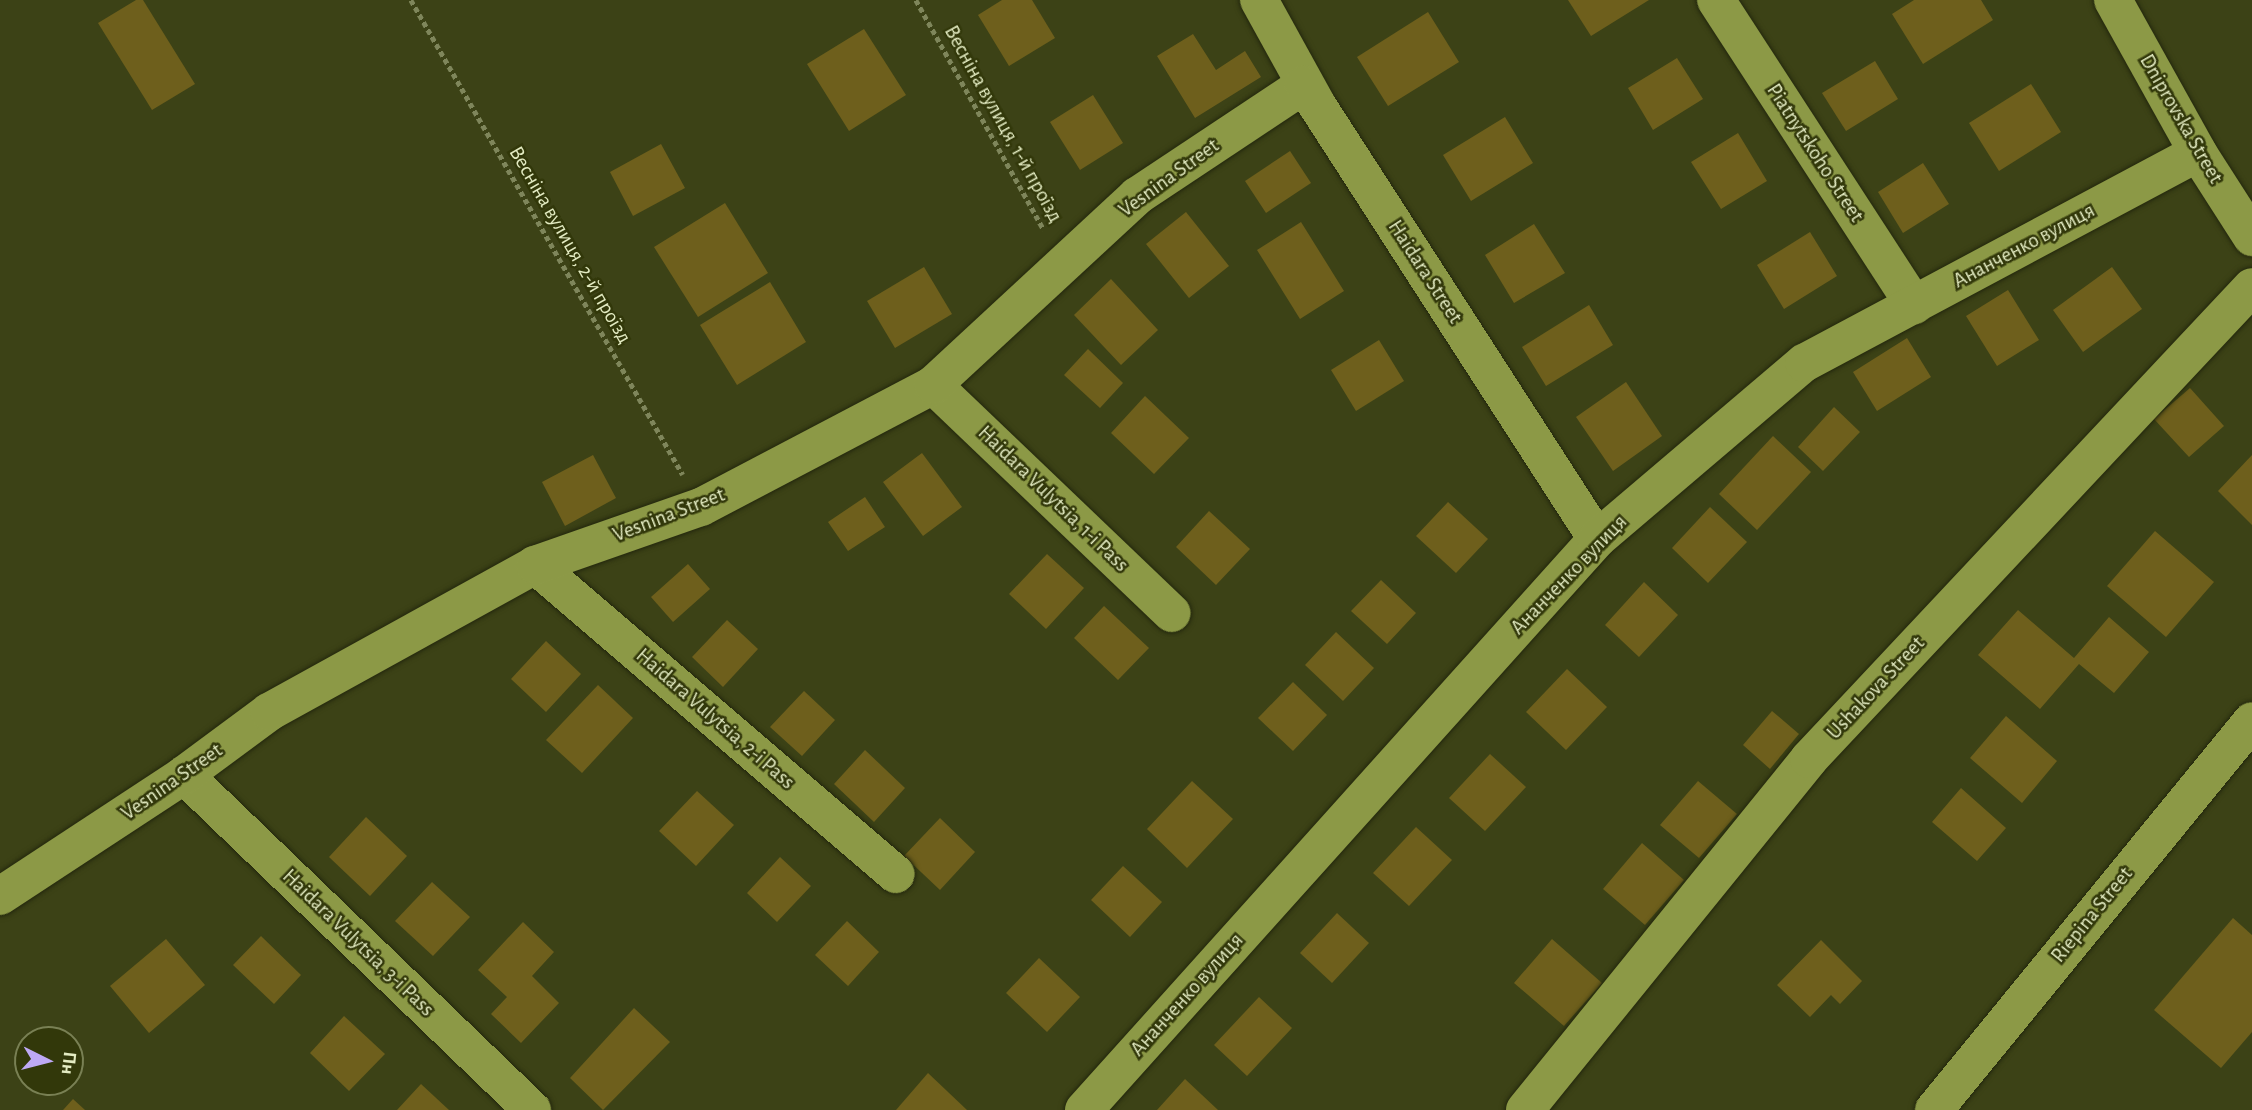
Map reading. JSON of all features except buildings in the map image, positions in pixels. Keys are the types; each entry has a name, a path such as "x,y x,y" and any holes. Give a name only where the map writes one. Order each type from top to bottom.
{"street":[{"name":"Haidara Street","path":"1259,0 1304,85 1597,539"},
{"name":"Piatnytskoho Street","path":"1716,0 1914,305"},
{"name":"Dniprovska Street","path":"2113,0 2198,153 2252,237"},
{"name":"Vesnina Street","path":"0,896 184,775 269,712 535,565 701,506 933,384 1138,196 1304,85"},
{"name":"Ананченко вулиця","path":"1084,1110 1597,539 1804,363 2198,153"},
{"name":"Ushakova Street","path":"1525,1110 1809,759 2252,287"},
{"name":"Haidara Vulytsia, 1-i Pass","path":"933,384 1172,613"},
{"name":"Haidara Vulytsia, 2-i Pass","path":"535,565 895,874"},
{"name":"Riepina Street","path":"1934,1110 2248,733"},
{"name":"Haidara Vulytsia, 3-i Pass","path":"184,775 532,1110"}],"path":[{"name":"Весніна вулиця, 2-й проїзд","path":"411,0 701,506"},
{"name":"Весніна вулиця, 1-й проїзд","path":"916,0 1063,264"}]}
